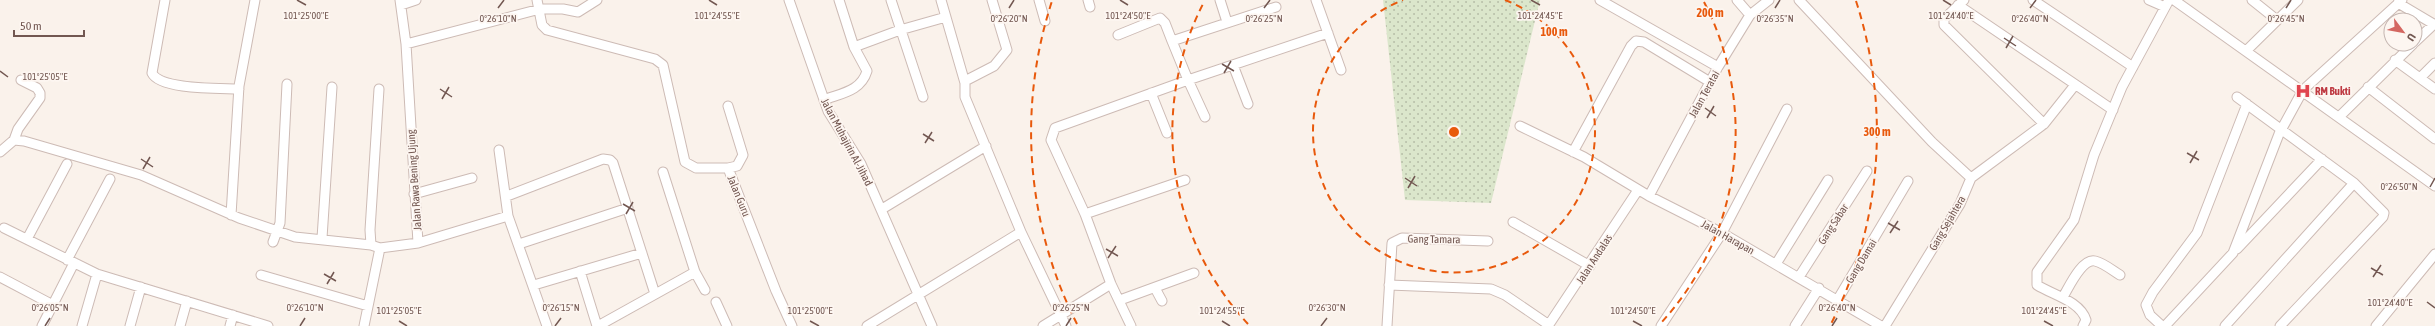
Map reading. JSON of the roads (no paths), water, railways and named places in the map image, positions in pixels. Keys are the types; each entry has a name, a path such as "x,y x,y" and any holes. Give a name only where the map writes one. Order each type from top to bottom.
{"street":[{"path":"165,0 152,73 154,77 168,84 239,90"},
{"path":"231,215 239,90 255,0"},
{"path":"400,2 416,0"},
{"path":"537,0 540,9"},
{"path":"406,44 540,9 563,9 578,12 597,0"},
{"name":"Jalan Muhajirin Al-Jihad","path":"789,0 828,111 861,164 932,326"},
{"path":"824,100 855,88 864,82 867,71 854,47 839,0"},
{"path":"891,0 923,98"},
{"path":"941,0 965,81 965,97 1021,232 1066,326"},
{"path":"965,81 994,66 1007,50 992,0"},
{"path":"1039,0 1045,21"},
{"path":"1220,0 1227,22"},
{"path":"1316,0 1341,70"},
{"path":"1600,0 1718,67"},
{"path":"1737,0 1750,15"},
{"name":"Jalan Teratai","path":"1649,196 1718,67 1750,15 1769,0"},
{"path":"1799,0 1932,142 1971,178 2044,124 2075,85"},
{"path":"2033,0 2133,67"},
{"path":"2083,326 2086,320 2084,314 2063,297 2037,285 2037,272 2074,220 2094,155 2112,110 2167,4 2149,0"},
{"path":"2174,0 2303,90 2338,117 2435,186"},
{"path":"2252,0 2277,20"},
{"path":"2246,51 2298,0"},
{"name":"Jalan Rawa Bening Ujung","path":"380,248 418,244 406,44 400,2"},
{"path":"2233,253 2282,129 2303,90 2400,2 2435,24 2423,35"},
{"path":"2044,124 1949,32 1944,25 1944,19 1961,3 2112,110"},
{"path":"1172,41 1276,7"},
{"name":"Jalan Guru","path":"540,9 542,25 547,30 655,59 663,65 685,162 696,168 728,168 776,291 792,326"},
{"path":"854,47 900,30 946,17"},
{"path":"1118,35 1160,18 1165,23 1205,117"},
{"path":"1131,326 1120,300 1111,284 1084,214 1050,140 1051,134 1055,128 1188,80 1328,33"},
{"path":"1573,152 1631,46 1636,41 1644,42 1710,82"},
{"path":"2338,117 2404,52"},
{"path":"2395,60 2435,89"},
{"path":"2420,78 2435,63"},
{"path":"1233,65 1248,104"},
{"path":"0,152 14,140 18,129 40,98 40,93 37,88 22,80"},
{"path":"273,242 278,231 287,84"},
{"path":"322,238 332,87"},
{"path":"2368,87 2435,139"},
{"path":"371,245 370,230 379,89"},
{"path":"1151,93 1167,133"},
{"path":"2237,97 2354,183 2382,210 2383,217 2280,326"},
{"path":"2162,326 2150,315 2146,305 2153,292 2197,233 2247,104"},
{"path":"728,106 743,155 737,166 728,168"},
{"path":"1661,326 1722,233 1787,108"},
{"name":"Jalan Harapan","path":"1520,126 1573,152 1649,196 1722,233 1838,299 1881,326"},
{"path":"14,140 51,148 141,175 231,215 294,237 322,238 371,245 380,248 364,326"},
{"path":"882,209 986,146"},
{"path":"499,150 507,196 508,216 534,285 547,326"},
{"path":"507,196 603,159 610,160 613,163 655,294"},
{"path":"2165,326 2322,159"},
{"path":"26,239 67,164"},
{"name":"Gang Sabar","path":"1799,277 1867,171"},
{"path":"663,172 695,272 705,290"},
{"path":"414,194 472,178"},
{"name":"Gang Sejahtera","path":"1885,326 1960,204 1971,178"},
{"path":"42,326 53,305 70,261 110,179"},
{"path":"1084,214 1185,180"},
{"path":"1776,264 1828,180"},
{"name":"Gang Damai","path":"1838,299 1908,181"},
{"path":"2225,326 2354,183"},
{"name":"Jalan Andalas","path":"1549,326 1590,266 1638,190"},
{"path":"519,244 628,208"},
{"path":"418,244 508,216"},
{"path":"1513,222 1590,266"},
{"path":"4,228 97,274 268,326"},
{"path":"867,326 1021,232"},
{"name":"Gang Tamara","path":"1387,326 1390,285 1390,249 1392,243 1402,238 1488,241"},
{"path":"534,285 642,253"},
{"path":"2376,326 2435,254"},
{"path":"2063,297 2083,264 2090,261 2095,261 2120,275"},
{"path":"580,271 598,326 695,272"},
{"path":"1120,300 1194,273"},
{"path":"82,326 97,274"},
{"path":"261,275 368,306"},
{"path":"0,277 53,305"},
{"path":"1043,326 1111,284"},
{"path":"1390,285 1491,289 1505,295 1549,326"},
{"path":"130,326 141,287"},
{"path":"1155,288 1162,301"},
{"path":"1795,326 1819,288"},
{"path":"180,326 187,301"},
{"path":"716,302 727,326"},
{"path":"230,326 234,315"}],"place":[{"name":"RM Bukti","path":"2303,91"}]}
